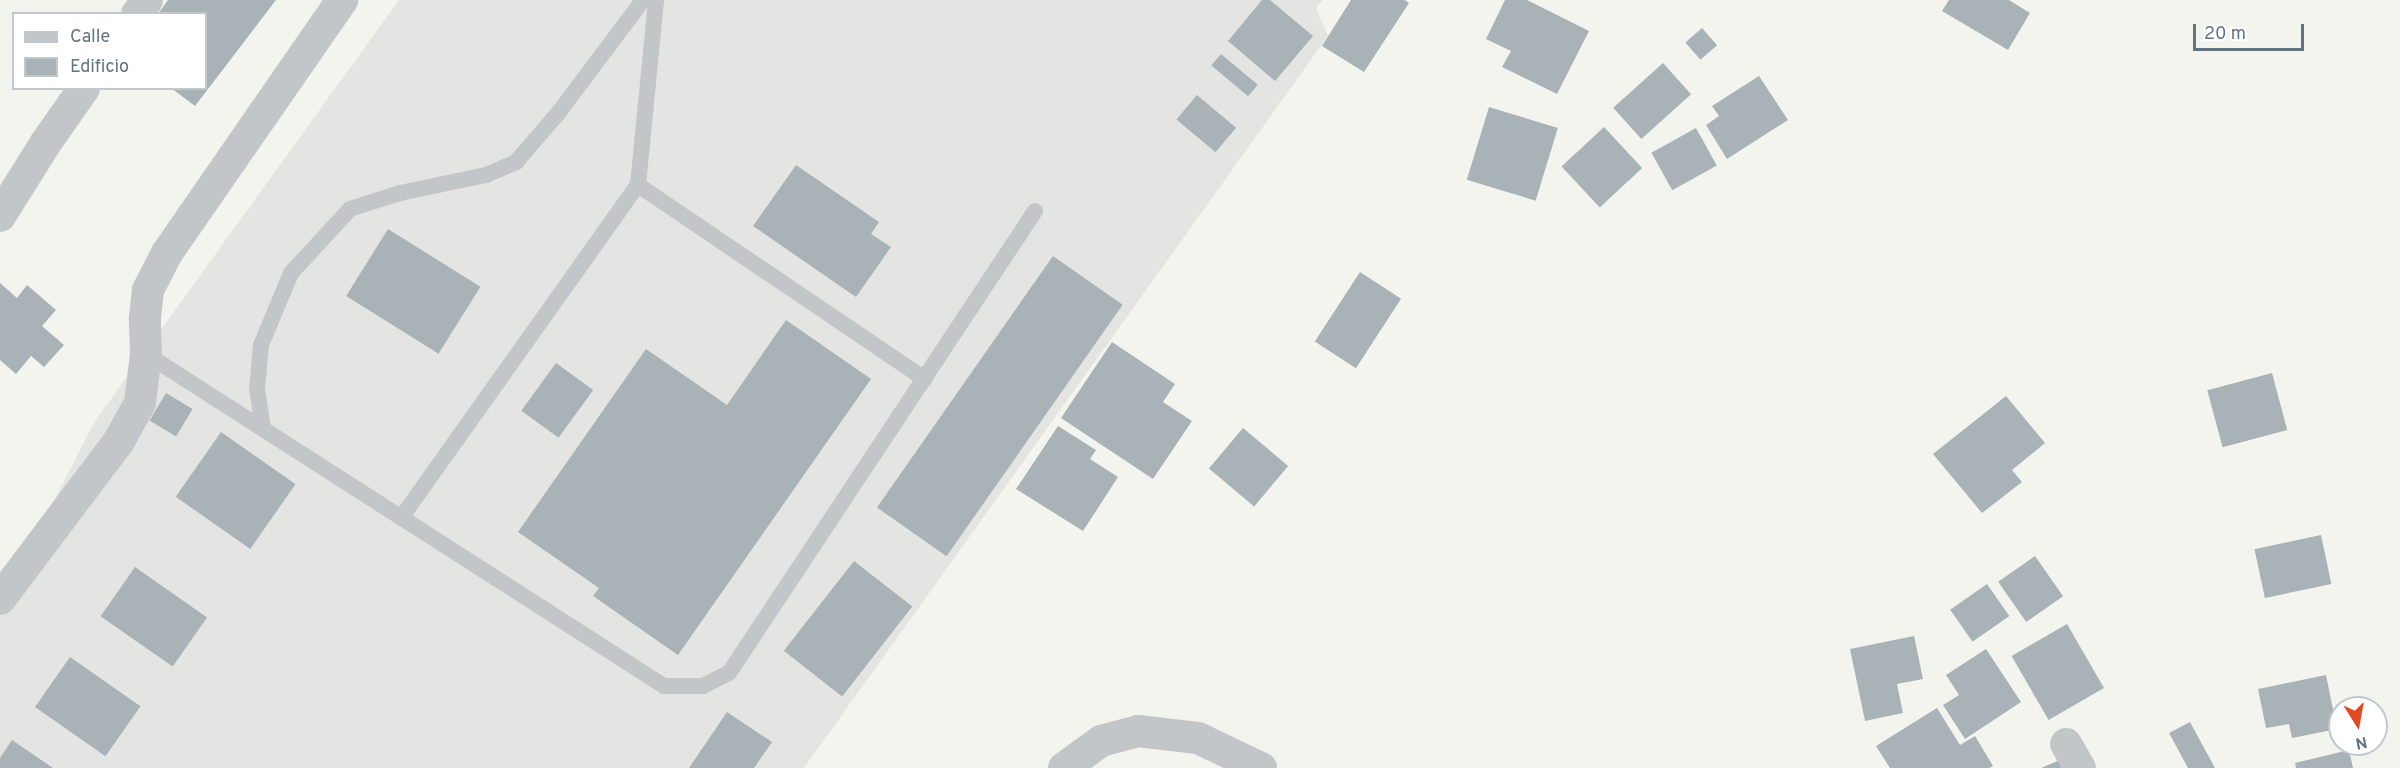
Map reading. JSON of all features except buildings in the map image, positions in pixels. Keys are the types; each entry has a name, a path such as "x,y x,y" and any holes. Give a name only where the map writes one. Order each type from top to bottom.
{"street":[{"path":"0,598 119,441 140,403 146,354 145,318 148,290 167,253 342,0"},
{"path":"0,216 45,144 83,90"},
{"path":"1064,768 1066,764 1101,741 1138,731 1198,738 1261,768"}],"lane":[{"path":"263,429 257,388 261,345 291,273 350,209 400,193 486,175 516,162 559,112 643,0"},
{"path":"401,518 638,185 656,0"},
{"path":"638,185 924,379"},
{"path":"146,354 664,686 703,686 729,673 1035,211"}],"shaded area":[{"path":"399,0 1323,0 1316,8 1328,36 804,768 0,768 0,605 95,421"}]}
